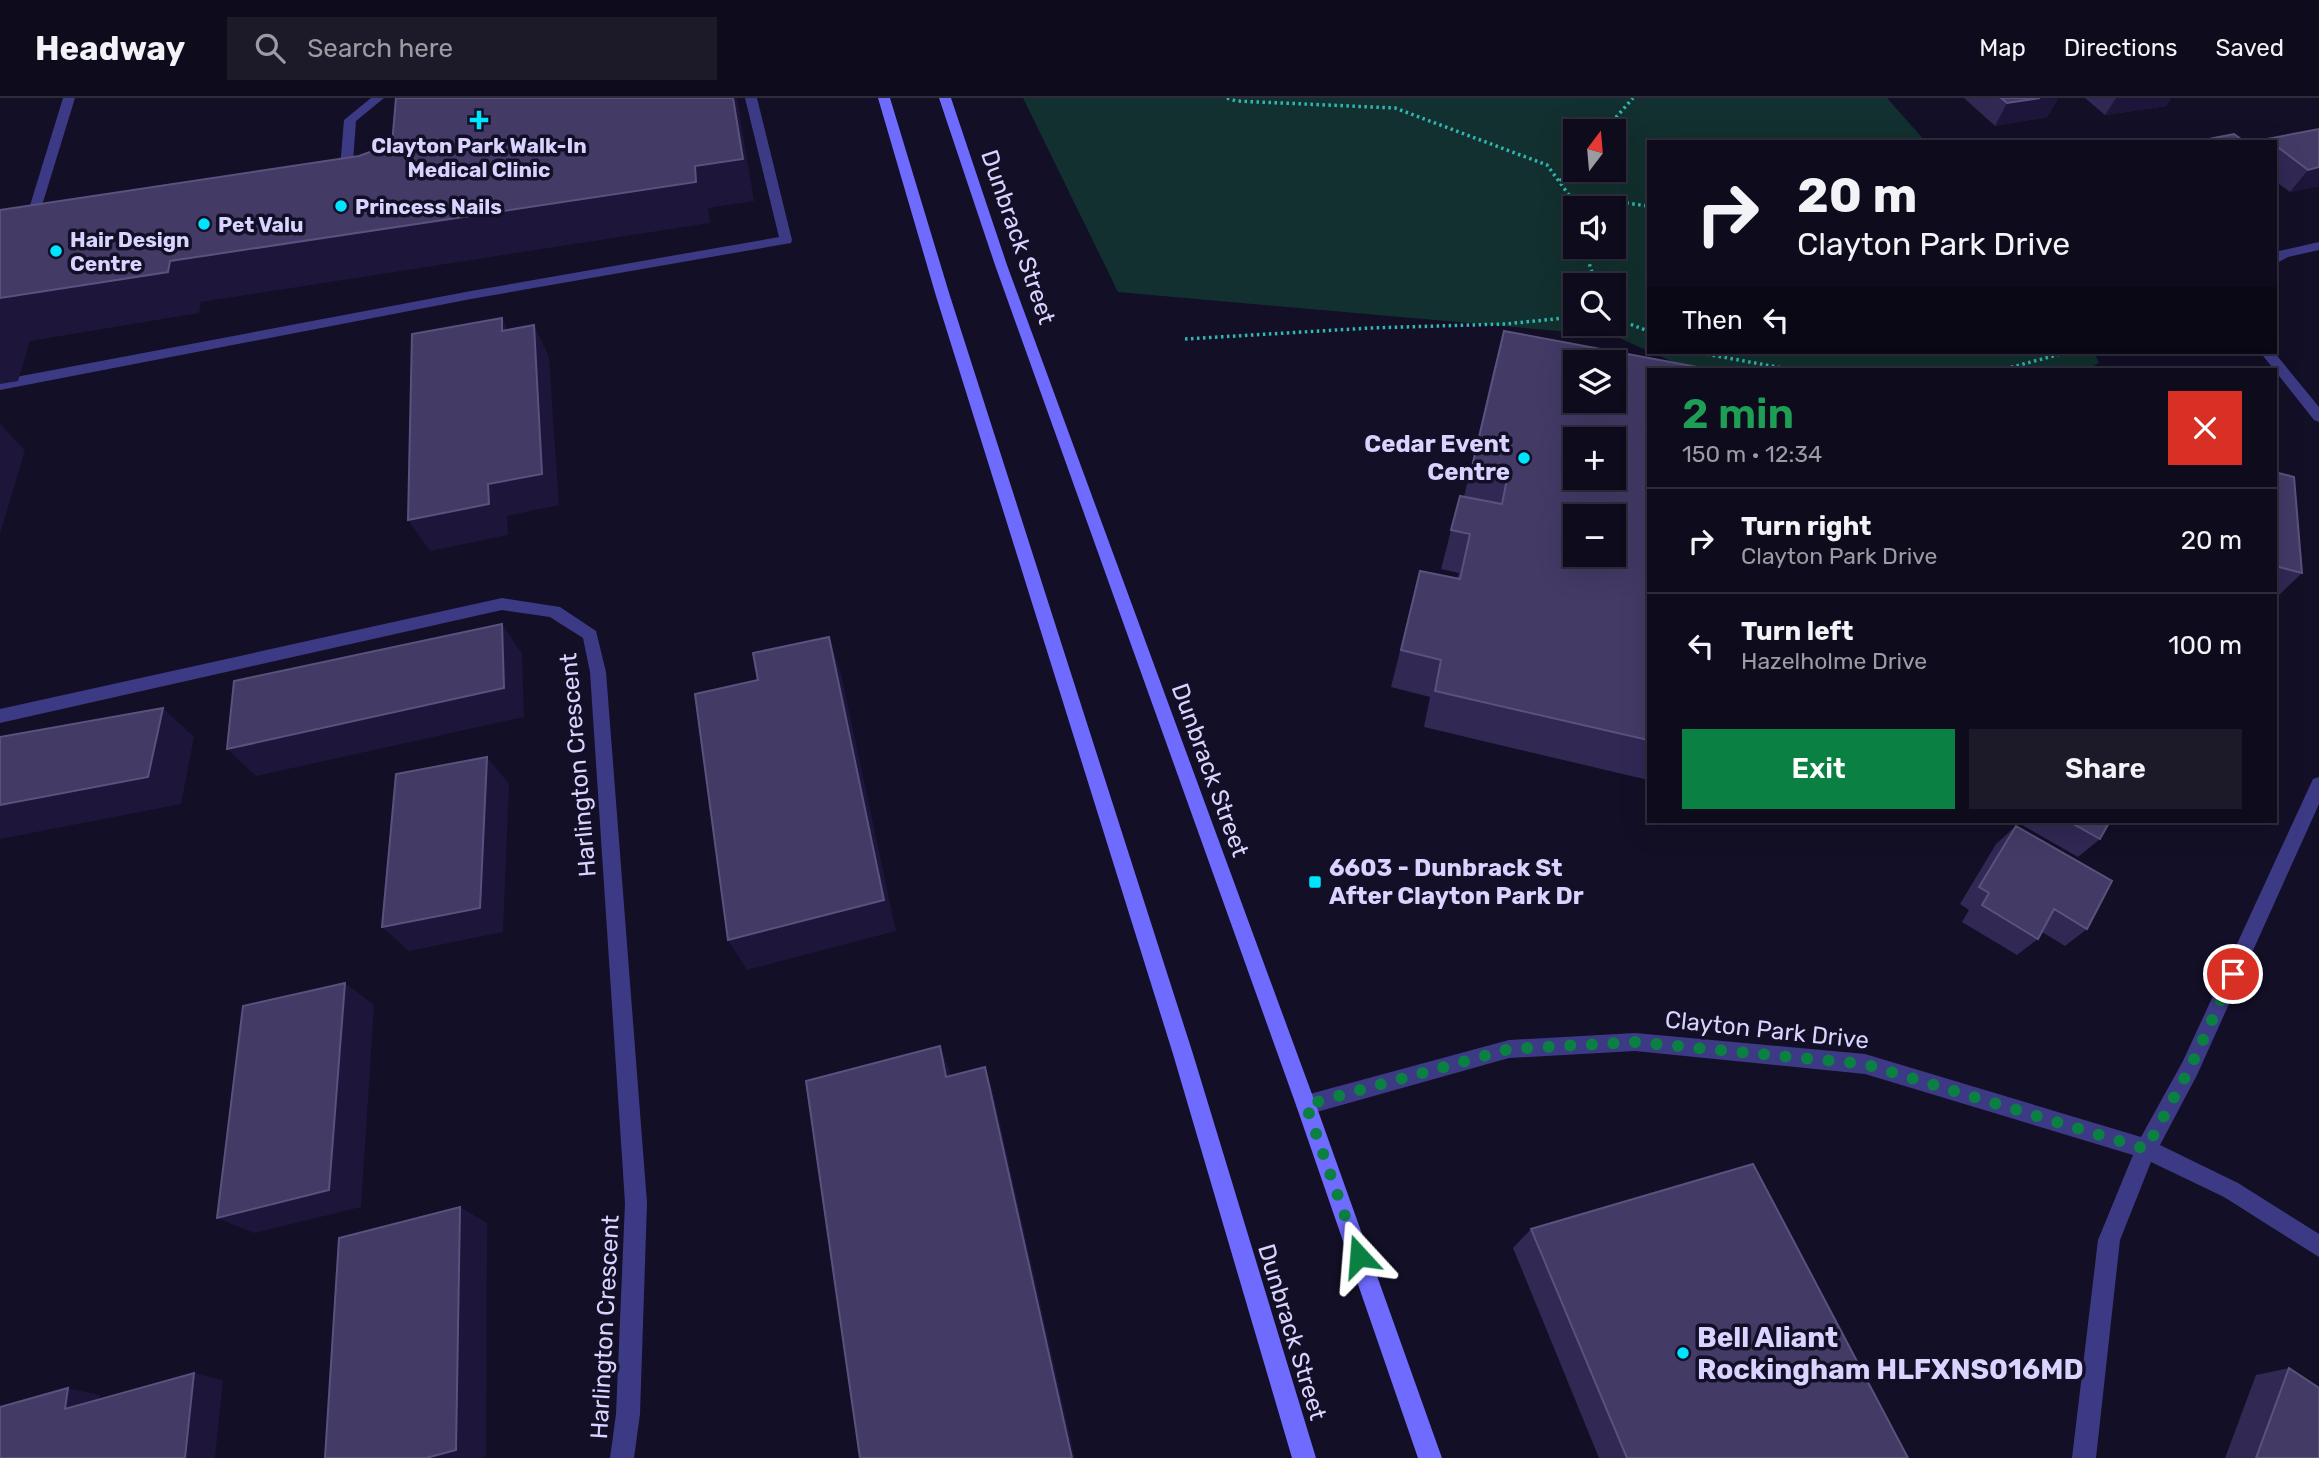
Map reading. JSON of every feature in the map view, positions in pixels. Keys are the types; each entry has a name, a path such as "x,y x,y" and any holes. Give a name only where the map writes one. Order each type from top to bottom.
{"main road":[{"name":"Dunbrack Street","path":"884,98 947,309 1187,1067 1304,1458"},
{"name":"Dunbrack Street","path":"945,98 1001,265 1306,1105 1430,1458"}],"street":[{"path":"39,237 26,239 69,98"},
{"path":"335,184 346,175 350,120 378,98"},
{"path":"0,385 471,295 786,240 751,98"},
{"path":"2277,259 2284,254 2319,246"},
{"path":"2269,354 2319,417"},
{"name":"Harlington Crescent","path":"0,716 502,604 554,611 590,635 598,672 636,1203 628,1413 622,1458"},
{"path":"2084,1458 2109,1240 2146,1149 2190,1068 2319,784"},
{"name":"Clayton Park Drive","path":"1306,1105 1509,1049 1635,1042 1865,1064 2146,1149 2231,1190 2319,1246"}],"path":[{"path":"1227,98 1236,102 1395,108 1547,165 1569,195 1647,206"},
{"path":"1615,119 1633,98"},
{"path":"1560,181 1563,177"},
{"path":"1185,340 1370,328 1505,324 1563,318"},
{"path":"1626,323 1647,331"},
{"path":"1706,354 1783,368"},
{"path":"2009,368 2061,354"}],"green space":[{"path":"1023,98 1887,98 1924,140 1647,140 1647,351 1615,336 1626,336 1626,273 1563,273 1563,331 1118,292"},
{"path":"1655,354 2095,354 2099,363 2090,368 1687,368"}],"building":[{"path":"396,98 733,98 743,159 695,166 696,182 170,261 168,272 0,298 0,210 359,156 392,144"},
{"path":"2001,98 2040,98 2007,103"},
{"path":"2319,129 2319,167 2308,170 2277,147 2277,140 2267,139"},
{"path":"2234,134 2242,140 2203,140"},
{"path":"502,318 502,331 534,325 542,474 488,484 489,504 408,520 412,334"},
{"path":"1504,331 1606,350 1563,350 1563,413 1626,413 1626,354 1703,368 1647,368 1647,740 1435,691 1441,660 1401,650 1420,571 1460,579 1470,534 1451,530 1460,496 1502,504 1508,474 1472,467"},
{"path":"2277,473 2294,477 2302,573 2277,567"},
{"path":"502,624 504,688 227,749 234,681"},
{"path":"829,637 884,900 728,940 695,694 758,680 753,653"},
{"path":"163,708 148,777 0,805 0,737"},
{"path":"487,757 480,908 382,927 396,774"},
{"path":"2072,823 2109,823 2100,839"},
{"path":"2016,826 2112,881 2087,929 2054,909 2038,939 1982,905 1989,893 1979,887"},
{"path":"345,983 329,1190 217,1218 243,1006"},
{"path":"940,1046 946,1077 985,1067 1072,1458 860,1458 806,1081"},
{"name":"Bell Aliant Rockingham HLFXNS016MD","path":"1753,1164 1908,1458 1627,1458 1531,1229"},
{"path":"460,1207 456,1450 426,1458 325,1458 339,1238"},
{"path":"2289,1368 2319,1388 2319,1458 2256,1458"},
{"path":"194,1373 185,1458 0,1458 0,1407 68,1388 65,1409"}],"place":[{"name":"Clayton Park Walk-In Medical Clinic","path":"479,120"},
{"name":"Princess Nails","path":"341,206"},
{"name":"Pet Valu","path":"204,224"},
{"name":"Hair Design Centre","path":"56,251"},
{"name":"Cedar Event Centre","path":"1524,458"},
{"name":"6603 - Dunbrack St After Clayton Park Dr","path":"1315,882"},
{"name":"Bell Aliant Rockingham HLFXNS016MD","path":"1683,1353"}],"route":[{"path":"1359,1256 1306,1105 1509,1049 1635,1042 1865,1064 2146,1149 2190,1068 2233,974"}]}
